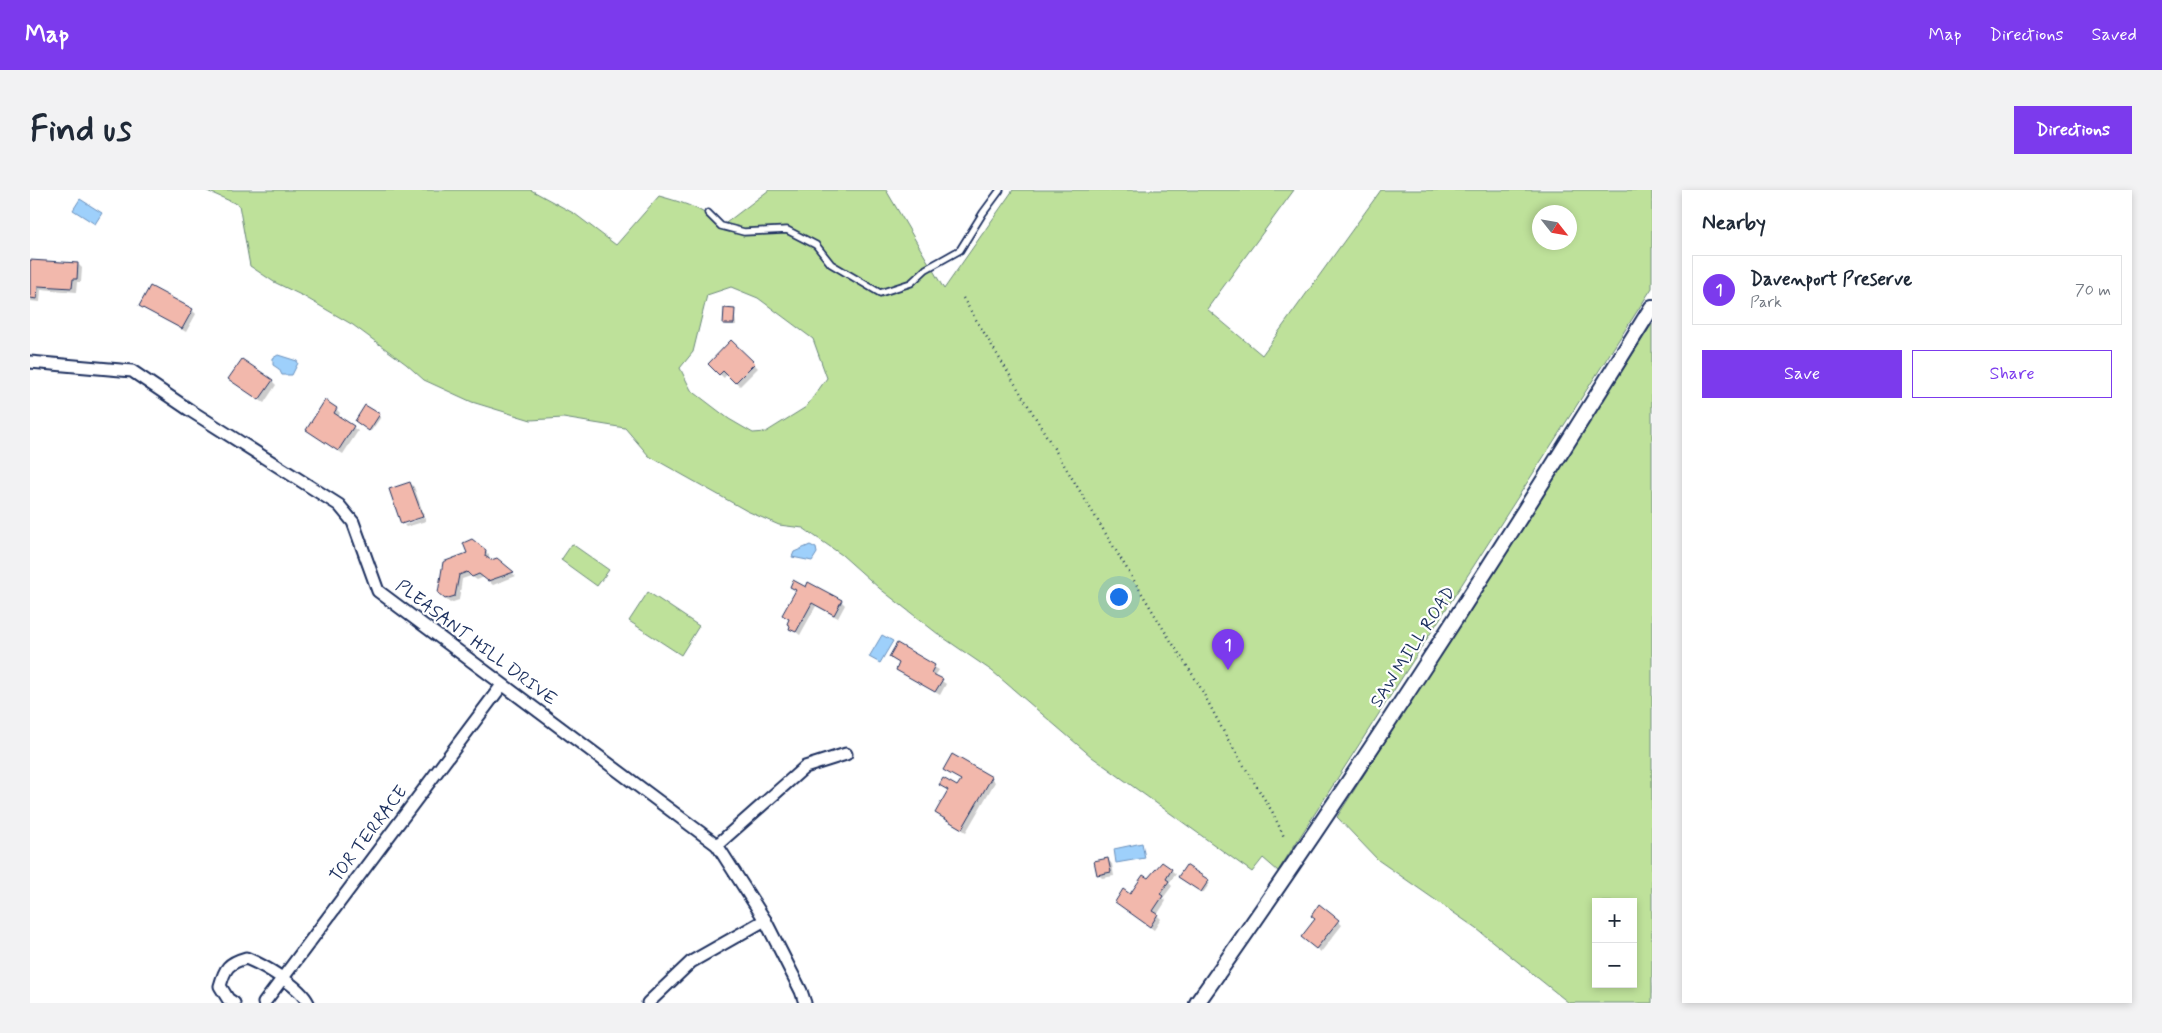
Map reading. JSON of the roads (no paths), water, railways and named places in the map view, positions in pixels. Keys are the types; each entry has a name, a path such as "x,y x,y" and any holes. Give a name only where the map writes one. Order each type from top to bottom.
{"street":[{"name":"SAW MILL ROAD","path":"1197,1003 1266,906 1452,623 1652,306"},
{"name":"PLEASANT HILL DRIVE","path":"30,362 132,371 338,505 352,522 378,591 717,845 765,920 801,991 805,1003"},
{"name":"TOR TERRACE","path":"264,1003 502,685"},
{"path":"717,845 806,767 846,754"},
{"path":"648,1003 691,962 765,920"},
{"path":"234,1003 228,999 220,986 223,974 231,962 246,958 265,966 282,978 306,998 308,1003"}],"lane":[{"path":"708,213 722,226 744,232 787,230 816,245 831,264 880,293 911,283 926,269 960,250 1000,190"}],"water":[{"path":"80,199 102,213 95,224 73,210"},
{"path":"278,355 297,361 298,363 292,375 282,375 279,369 273,365 273,358"},
{"path":"810,545 816,548 817,553 812,561 792,557 794,552"},
{"path":"882,635 893,641 880,663 869,657"},
{"path":"1142,843 1145,858 1116,863 1114,849"}],"place":[{"name":"Davenport Preserve","path":"1228,670"}]}
